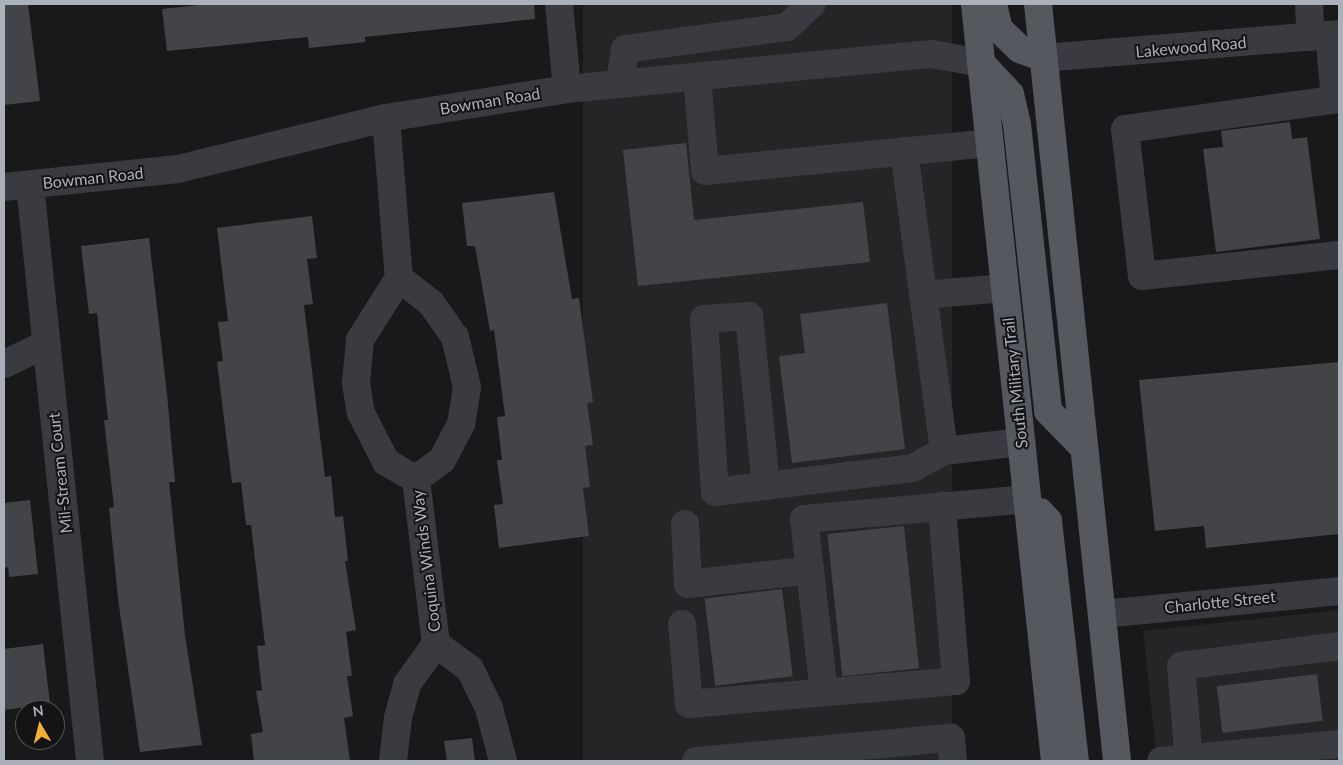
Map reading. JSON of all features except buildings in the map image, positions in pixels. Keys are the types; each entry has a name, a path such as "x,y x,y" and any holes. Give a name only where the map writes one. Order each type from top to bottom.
{"main road":[{"name":"South Military Trail","path":"975,4 1054,761"},
{"path":"993,4 999,30 1020,49 1044,58"},
{"path":"1038,4 1117,761"},
{"path":"981,64 1010,94 1017,124 1048,411 1084,448"},
{"path":"1027,499 1048,521 1075,761"}],"street":[{"path":"559,4 567,89"},
{"path":"620,84 624,49 787,27 812,4"},
{"path":"1309,4 1326,35 1337,99 1125,129 1142,276 1339,255"},
{"name":"Lakewood Road","path":"1044,58 1326,35"},
{"name":"Bowman Road","path":"17,186 178,169 386,118 567,89 931,54 981,64"},
{"path":"697,76 705,171 990,143"},
{"path":"386,118 399,278"},
{"path":"904,151 944,451"},
{"name":"Mil-Stream Court","path":"17,186 46,344 90,761"},
{"name":"Coquina Winds Way","path":"399,278 431,302 455,337 467,387 461,424 442,460 416,479 386,462 361,413 356,383 360,340 399,278"},
{"path":"923,295 1005,288"},
{"path":"766,486 749,316 704,319 716,492 766,486 913,468 944,451 1021,442"},
{"path":"4,364 46,344"},
{"name":"Coquina Winds Way","path":"393,761 398,718 407,684 436,644 416,479"},
{"path":"824,692 804,519 1027,499"},
{"path":"682,624 689,704 956,681 942,506"},
{"path":"685,524 688,584 810,570"},
{"name":"Charlotte Street","path":"1102,614 1339,591"},
{"name":"Coquina Winds Way","path":"436,644 470,670 489,708 503,761"},
{"path":"1189,761 1181,666 1339,646"},
{"path":"696,761 951,738 953,761"},
{"path":"1161,761 1189,761 1339,744"}],"shaded area":[{"path":"583,4 952,4 952,761 583,761"},
{"path":"1339,610 1339,761 1157,761 1143,631"}]}
